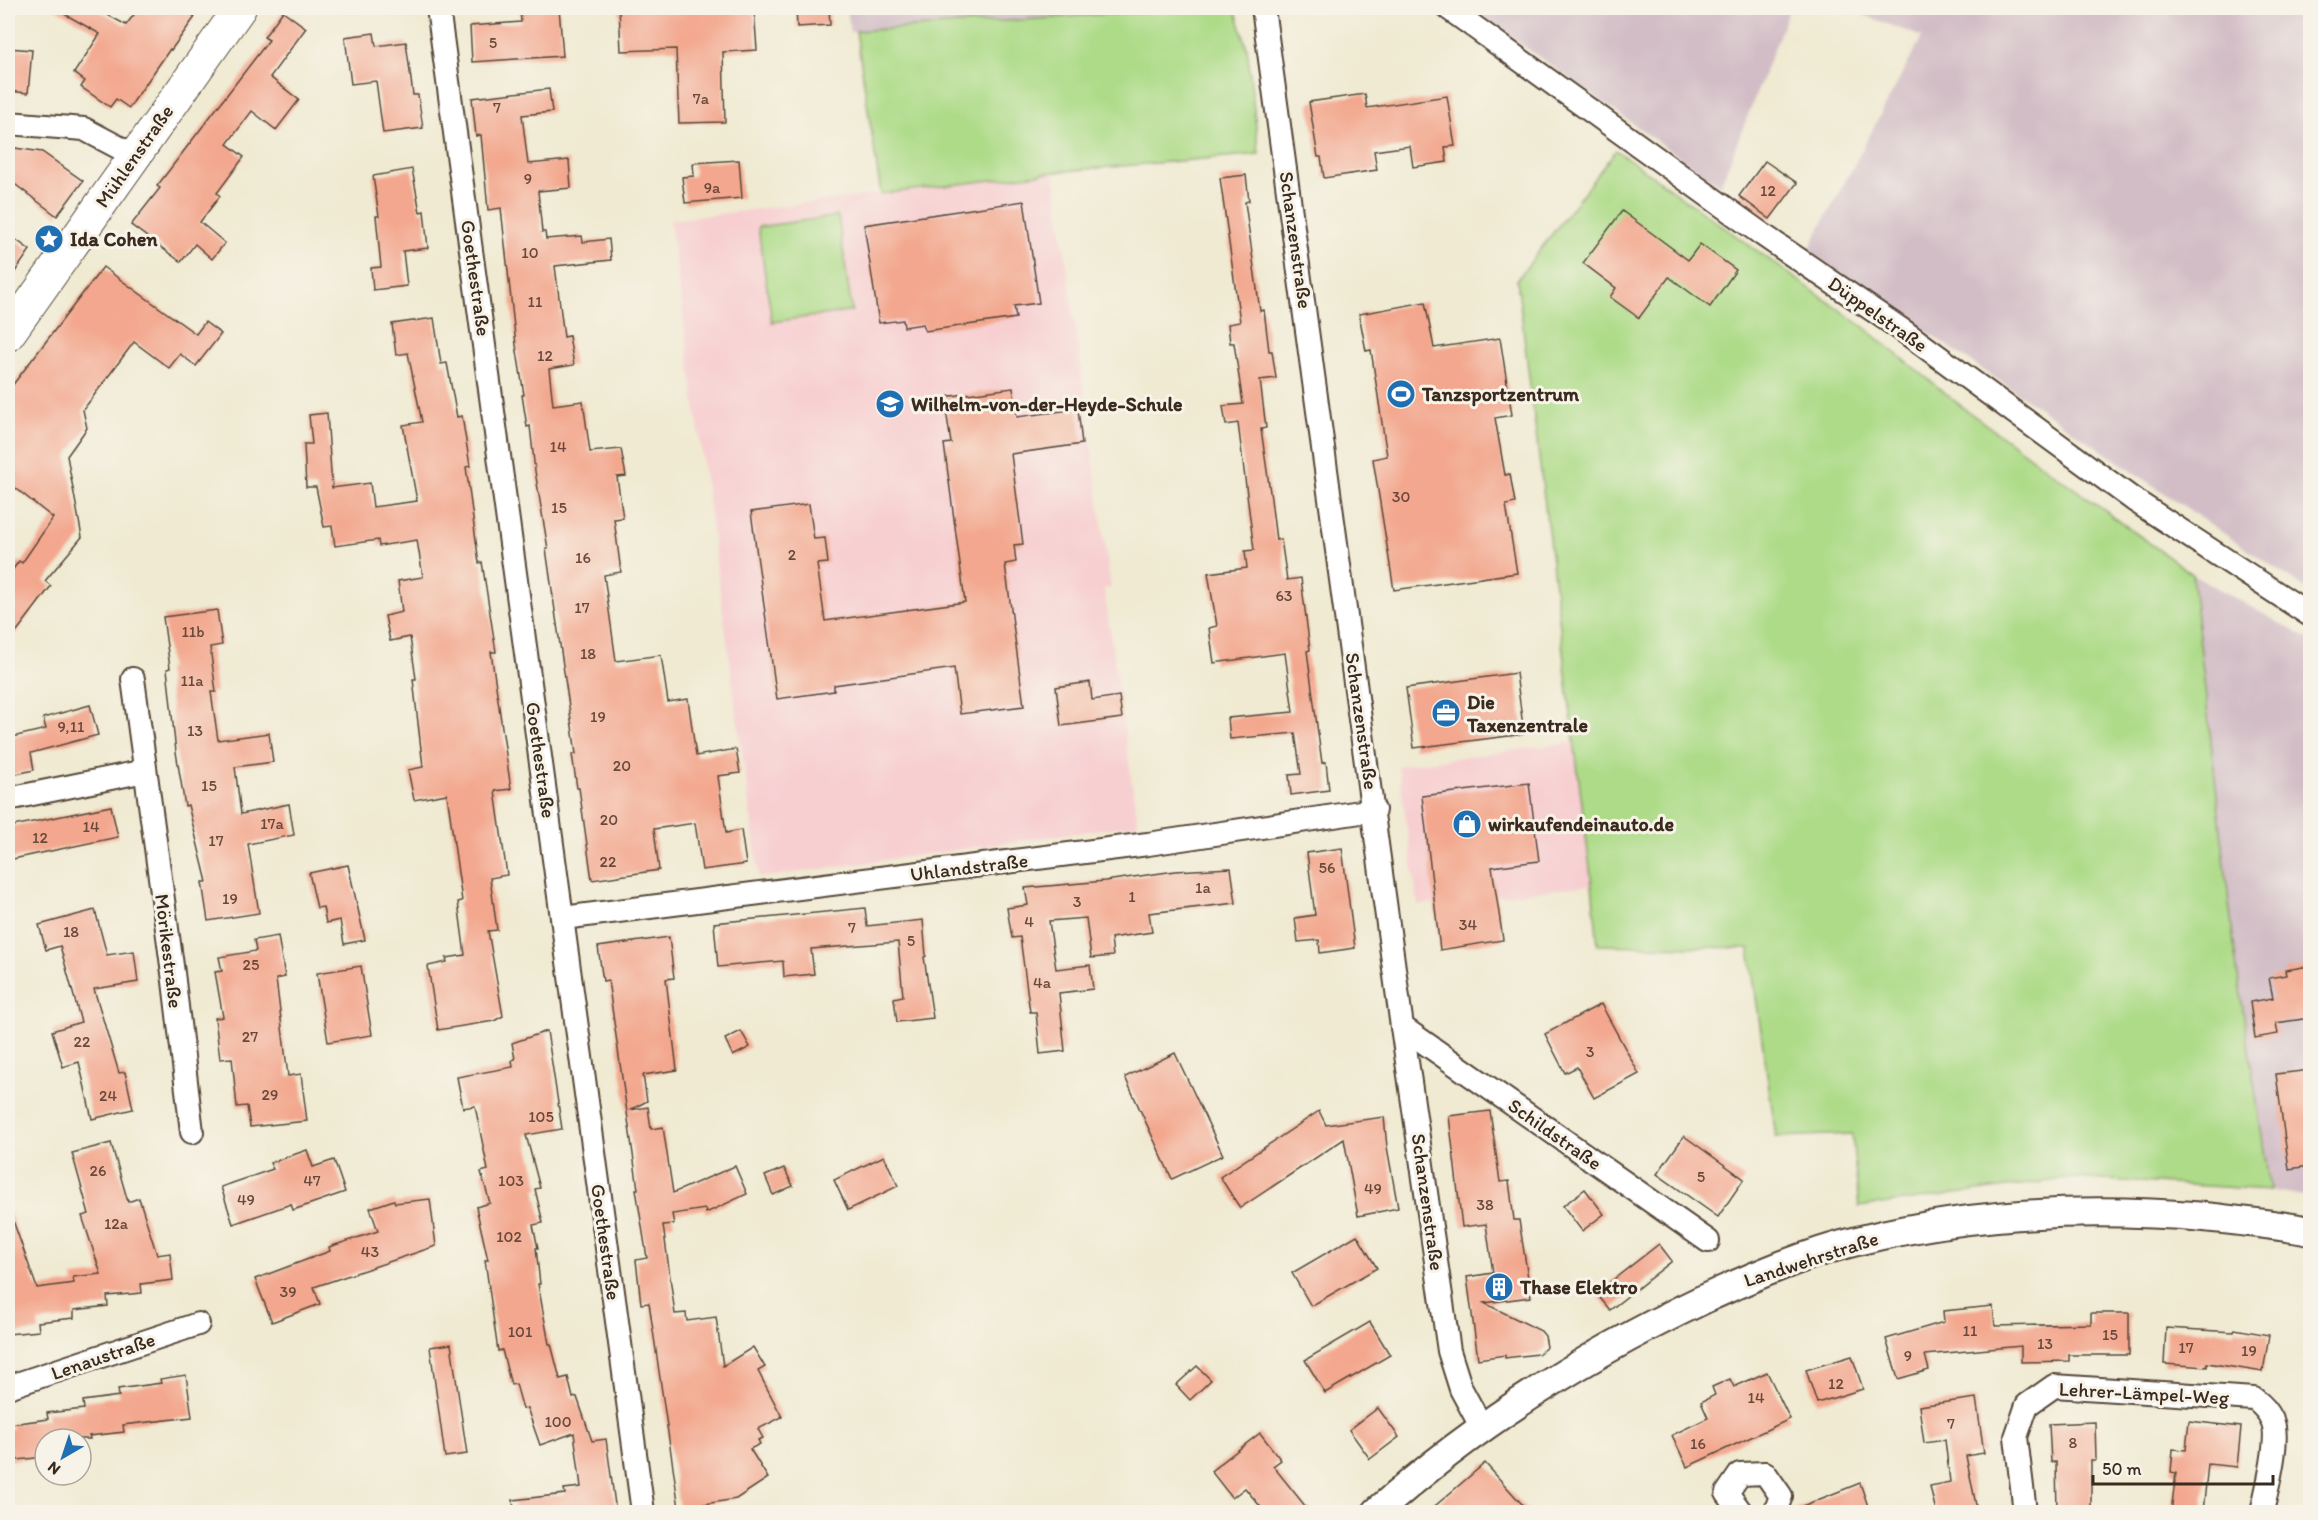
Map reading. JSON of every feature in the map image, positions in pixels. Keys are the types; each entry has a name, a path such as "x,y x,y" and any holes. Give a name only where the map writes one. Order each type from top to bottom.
{"main road":[{"name":"Mühlenstraße","path":"8,335 240,8"}],"street":[{"name":"Goethestraße","path":"438,8 643,1512"},
{"name":"Schanzenstraße","path":"1263,8 1402,1027 1449,1351 1461,1389 1482,1428"},
{"name":"Düppelstraße","path":"1448,8 1763,235 1905,332 2134,500 2310,615"},
{"path":"8,123 84,129 135,156"},
{"name":"Mörikestraße","path":"133,679 173,972 192,1132"},
{"path":"8,799 145,771"},
{"name":"Uhlandstraße","path":"563,918 1148,844 1374,810"},
{"name":"Schildstraße","path":"1402,1027 1708,1241"},
{"name":"Landwehrstraße","path":"1377,1512 1440,1458 1482,1428 1566,1372 1656,1321 1756,1275 1859,1240 1957,1220 2059,1211 2152,1212 2276,1224 2310,1231"},
{"name":"Lenaustraße","path":"8,1387 198,1324"},
{"name":"Lehrer-Lämpel-Weg","path":"2025,1512 2016,1437 2027,1405 2054,1386 2254,1399 2262,1405 2274,1421 2275,1447 2262,1512"},
{"path":"1741,1512 1727,1493 1740,1474 1765,1473 1781,1496 1775,1512"}],"shaded area":[{"path":"847,8 1200,8 850,32"},
{"path":"1470,8 1790,8 1720,186"},
{"path":"1845,8 2310,8 2310,592 1808,251 1922,37"},
{"name":"Wilhelm-von-der-Heyde-Schule","path":"1054,172 1111,588 1104,589 1138,824 759,878 670,220"},
{"path":"2192,574 2310,640 2310,1197 2270,1190 2236,963"},
{"path":"1575,742 1592,885 1418,905 1398,766"}],"green space":[{"path":"1200,8 1235,8 1247,48 1259,154 1054,172 881,194 856,31"},
{"path":"1616,150 1865,328 1966,410 2192,574 2236,963 2270,1190 2073,1178 1859,1207 1852,1134 1776,1137 1749,948 1598,945 1517,280"},
{"path":"838,216 852,311 772,322 758,227"}],"building":[{"path":"54,8 95,8 126,25 139,8 182,8 195,17 129,108 116,99 110,107 81,87 85,81 74,73 100,34"},
{"path":"520,8 559,8 563,56 472,62 470,26 521,22"},
{"path":"619,8 754,8 757,50 723,52 725,122 679,123 676,49 621,51"},
{"path":"796,8 829,8 830,25 797,27"},
{"path":"283,11 306,28 270,77 299,100 276,130 252,111 227,144 244,157 217,193 220,196 200,222 225,243 212,259 195,244 181,262 131,225 160,188 157,186 269,40 264,37"},
{"path":"374,33 376,46 406,42 413,95 418,95 423,128 383,133 376,81 351,84 345,37"},
{"path":"8,48 32,50 28,93 8,91"},
{"path":"549,89 552,112 522,115 528,164 569,160 571,188 538,191 542,232 545,232 546,239 582,236 583,242 609,239 611,260 555,266 564,337 569,336 574,365 549,369 553,405 583,401 590,452 621,449 626,476 617,477 623,518 614,519 621,572 604,575 616,661 661,655 668,702 688,699 696,756 736,749 740,773 718,776 726,833 741,830 746,864 702,870 695,823 654,829 659,870 592,880 572,754 576,754 546,549 548,549 530,426 527,427 522,395 524,395 516,345 501,208 488,210 481,135 476,136 472,98"},
{"path":"1365,94 1367,108 1447,96 1455,146 1445,147 1447,162 1413,167 1410,146 1374,151 1377,170 1324,178 1321,157 1318,157 1309,102"},
{"path":"8,147 42,152 83,181 57,216 8,179"},
{"path":"739,160 742,198 685,203 682,177 694,176 693,163"},
{"path":"1765,161 1797,183 1770,219 1739,196"},
{"path":"412,169 420,212 424,211 428,248 403,251 407,286 373,290 371,268 381,267 376,216 379,216 373,176"},
{"path":"1246,175 1249,201 1245,202 1260,311 1264,310 1269,351 1272,351 1276,378 1260,380 1266,428 1261,429 1276,540 1281,539 1287,580 1301,578 1310,650 1307,651 1322,763 1326,762 1329,790 1291,795 1289,775 1301,774 1295,733 1230,739 1228,718 1293,712 1285,653 1214,663 1209,628 1217,626 1208,573 1247,568 1245,551 1254,550 1238,423 1226,425 1223,406 1243,404 1234,343 1230,343 1228,324 1240,322 1220,178"},
{"path":"1024,201 1039,303 1014,306 1016,318 925,331 923,324 904,327 903,320 879,323 864,225"},
{"path":"1622,211 1688,260 1700,244 1736,270 1710,307 1669,277 1639,318 1610,297 1616,288 1583,263"},
{"path":"8,234 30,250 8,282"},
{"path":"103,267 196,334 205,322 221,334 196,366 180,354 169,368 134,342 83,410 87,428 67,456 82,537 45,581 51,586 8,643 8,576 19,561 22,563 53,518 8,482 8,391"},
{"path":"1425,302 1434,348 1500,338 1512,415 1495,418 1505,475 1510,474 1515,503 1506,505 1517,573 1394,590 1373,459 1387,456 1371,350 1366,351 1359,314"},
{"path":"434,318 441,364 447,363 457,417 462,416 470,466 466,467 479,563 482,562 496,652 491,652 511,789 495,791 507,875 490,878 497,930 488,931 503,1016 494,1021 438,1030 428,966 447,962 446,958 465,955 458,902 462,901 447,794 414,800 408,770 423,767 410,637 390,641 385,616 402,612 398,581 423,577 417,540 379,546 378,540 335,546 332,526 324,527 316,487 306,487 304,444 312,444 309,415 327,413 332,488 370,483 373,507 417,501 403,425 422,422 408,353 396,355 392,324"},
{"path":"1013,388 1017,417 1078,409 1082,444 1011,454 1023,544 1014,545 1016,562 1005,564 1024,706 960,714 954,668 834,685 834,691 777,699 751,512 809,504 814,539 825,538 828,563 817,564 825,621 965,602 944,444 951,443 944,397"},
{"path":"217,610 222,645 210,647 216,692 211,692 218,740 269,733 273,762 235,767 241,814 289,804 294,835 248,844 259,913 208,921 202,882 207,882 188,805 185,806 176,752 167,669 170,668 163,617"},
{"path":"1516,673 1524,734 1414,748 1406,688"},
{"path":"1090,682 1092,700 1119,696 1122,718 1061,726 1056,687"},
{"path":"90,705 98,735 31,753 34,770 8,776 8,738 46,729 43,718"},
{"path":"1529,783 1539,861 1492,867 1503,940 1440,950 1422,796"},
{"path":"111,806 118,837 8,860 8,827"},
{"path":"1342,848 1355,948 1320,953 1319,940 1298,942 1295,918 1315,915 1307,853"},
{"path":"348,865 365,940 344,944 340,920 326,923 323,907 317,908 309,873"},
{"path":"1231,868 1236,903 1149,913 1152,932 1111,938 1113,956 1091,958 1086,918 1049,921 1056,969 1090,965 1093,989 1059,993 1065,1051 1040,1054 1036,1012 1030,1012 1020,937 1012,938 1007,908 1028,905 1025,888 1105,881 1175,871"},
{"path":"865,908 867,926 923,920 926,956 924,957 933,1018 897,1022 894,998 903,996 898,942 811,949 814,974 784,977 783,961 718,967 714,923"},
{"path":"95,910 107,955 134,951 138,982 94,989 119,1073 125,1072 133,1109 92,1119 79,1062 63,1067 52,1031 81,1022 60,946 46,950 39,925"},
{"path":"278,936 285,977 276,979 288,1076 301,1074 307,1121 250,1127 247,1106 237,1107 232,1058 220,1059 215,1018 223,1017 215,972 222,971 219,957 256,951 254,940"},
{"path":"669,937 674,978 666,979 677,1070 643,1075 647,1101 630,1110 648,1107 651,1129 663,1127 673,1193 735,1166 747,1194 706,1213 705,1209 672,1214 674,1224 663,1225 675,1314 686,1313 687,1321 716,1317 723,1366 753,1347 765,1367 758,1371 782,1417 758,1429 763,1438 758,1440 760,1444 750,1449 768,1478 736,1499 679,1508 649,1303 641,1304 636,1260 647,1258 608,980 603,981 598,947"},
{"path":"361,966 372,1035 328,1042 317,973"},
{"path":"2310,966 2310,1018 2276,1023 2278,1034 2255,1038 2250,1002 2273,998 2269,978 2286,975 2285,970"},
{"path":"1601,1004 1639,1074 1594,1098 1577,1067 1565,1073 1545,1034"},
{"path":"547,1031 562,1129 526,1135 540,1188 535,1189 543,1223 533,1225 538,1248 536,1248 540,1284 538,1284 549,1344 551,1344 560,1379 568,1377 573,1398 577,1397 592,1441 606,1439 616,1512 514,1512 513,1500 565,1494 564,1489 581,1487 574,1433 540,1445 527,1408 523,1409 516,1384 511,1385 502,1350 498,1351 485,1260 488,1260 476,1207 490,1203 481,1172 488,1170 475,1106 463,1108 457,1077 513,1067 512,1060 515,1059 512,1043"},
{"path":"741,1031 750,1047 733,1056 725,1039"},
{"path":"1175,1053 1223,1155 1172,1179 1125,1077"},
{"path":"2310,1070 2310,1166 2289,1169 2276,1074"},
{"path":"1319,1111 1326,1125 1384,1117 1398,1208 1358,1216 1344,1139 1240,1208 1220,1177"},
{"path":"1490,1111 1500,1182 1509,1181 1514,1220 1519,1220 1531,1297 1484,1303 1541,1331 1545,1336 1547,1347 1538,1354 1478,1359 1467,1277 1493,1273 1486,1224 1462,1227 1449,1116"},
{"path":"1684,1136 1744,1179 1718,1217 1657,1174"},
{"path":"111,1143 128,1202 139,1198 157,1255 170,1253 173,1280 141,1284 142,1293 107,1296 108,1306 74,1310 74,1318 38,1322 39,1331 8,1334 8,1213 10,1212 37,1288 74,1283 73,1277 101,1274 82,1216 89,1214 72,1153"},
{"path":"307,1150 313,1167 334,1160 345,1192 293,1210 291,1204 233,1224 221,1187 273,1169 270,1163"},
{"path":"884,1156 898,1186 848,1210 834,1180"},
{"path":"784,1168 793,1186 773,1195 765,1176"},
{"path":"1585,1189 1604,1214 1582,1231 1563,1206"},
{"path":"430,1199 436,1246 314,1287 320,1304 272,1322 255,1279 330,1251 329,1247 378,1231 370,1208 394,1200 395,1203"},
{"path":"1357,1235 1377,1268 1311,1306 1292,1273"},
{"path":"1659,1244 1672,1261 1610,1310 1596,1293"},
{"path":"1993,1306 1995,1326 2091,1324 2091,1313 2129,1313 2129,1355 2069,1355 2069,1361 2021,1362 2021,1346 1925,1355 1929,1370 1898,1379 1886,1339 1944,1322 1943,1311"},
{"path":"1370,1322 1390,1355 1325,1393 1305,1360"},
{"path":"2166,1328 2234,1332 2235,1329 2269,1335 2263,1372 2207,1363 2207,1367 2164,1364"},
{"path":"451,1344 467,1454 445,1457 430,1347"},
{"path":"1852,1356 1863,1389 1817,1403 1806,1370"},
{"path":"1197,1366 1211,1380 1190,1400 1176,1385"},
{"path":"1767,1372 1790,1419 1687,1467 1672,1435 1708,1418 1701,1402 1715,1395 1712,1387 1730,1379 1734,1387"},
{"path":"186,1375 192,1417 123,1425 124,1432 93,1436 93,1427 33,1427 33,1458 8,1461 8,1430 12,1429 11,1424 48,1419 47,1413 84,1409 83,1401 119,1396 118,1389 161,1383 160,1379"},
{"path":"1976,1398 1984,1453 1966,1456 1977,1510 1936,1512 1930,1486 1950,1482 1945,1440 1924,1443 1919,1406"},
{"path":"1378,1408 1399,1437 1370,1459 1349,1430"},
{"path":"2189,1421 2241,1427 2237,1467 2208,1464 2203,1512 2171,1512 2176,1473 2171,1472 2173,1449 2186,1450"},
{"path":"2095,1422 2096,1460 2091,1460 2091,1512 2057,1512 2056,1462 2051,1462 2049,1424"},
{"path":"1260,1433 1281,1460 1273,1466 1310,1512 1265,1512 1245,1488 1232,1498 1211,1471"},
{"path":"1485,1463 1529,1512 1428,1512"},
{"path":"1860,1483 1870,1512 1789,1512 1790,1511"}],"place":[{"name":"Ida Cohen","path":"49,239"},
{"name":"Tanzsportzentrum","path":"1401,394"},
{"name":"Wilhelm-von-der-Heyde-Schule","path":"890,404"},
{"name":"Die Taxenzentrale","path":"1446,713"},
{"name":"wirkaufendeinauto.de","path":"1467,824"},
{"name":"Thase Elektro","path":"1499,1287"}]}
